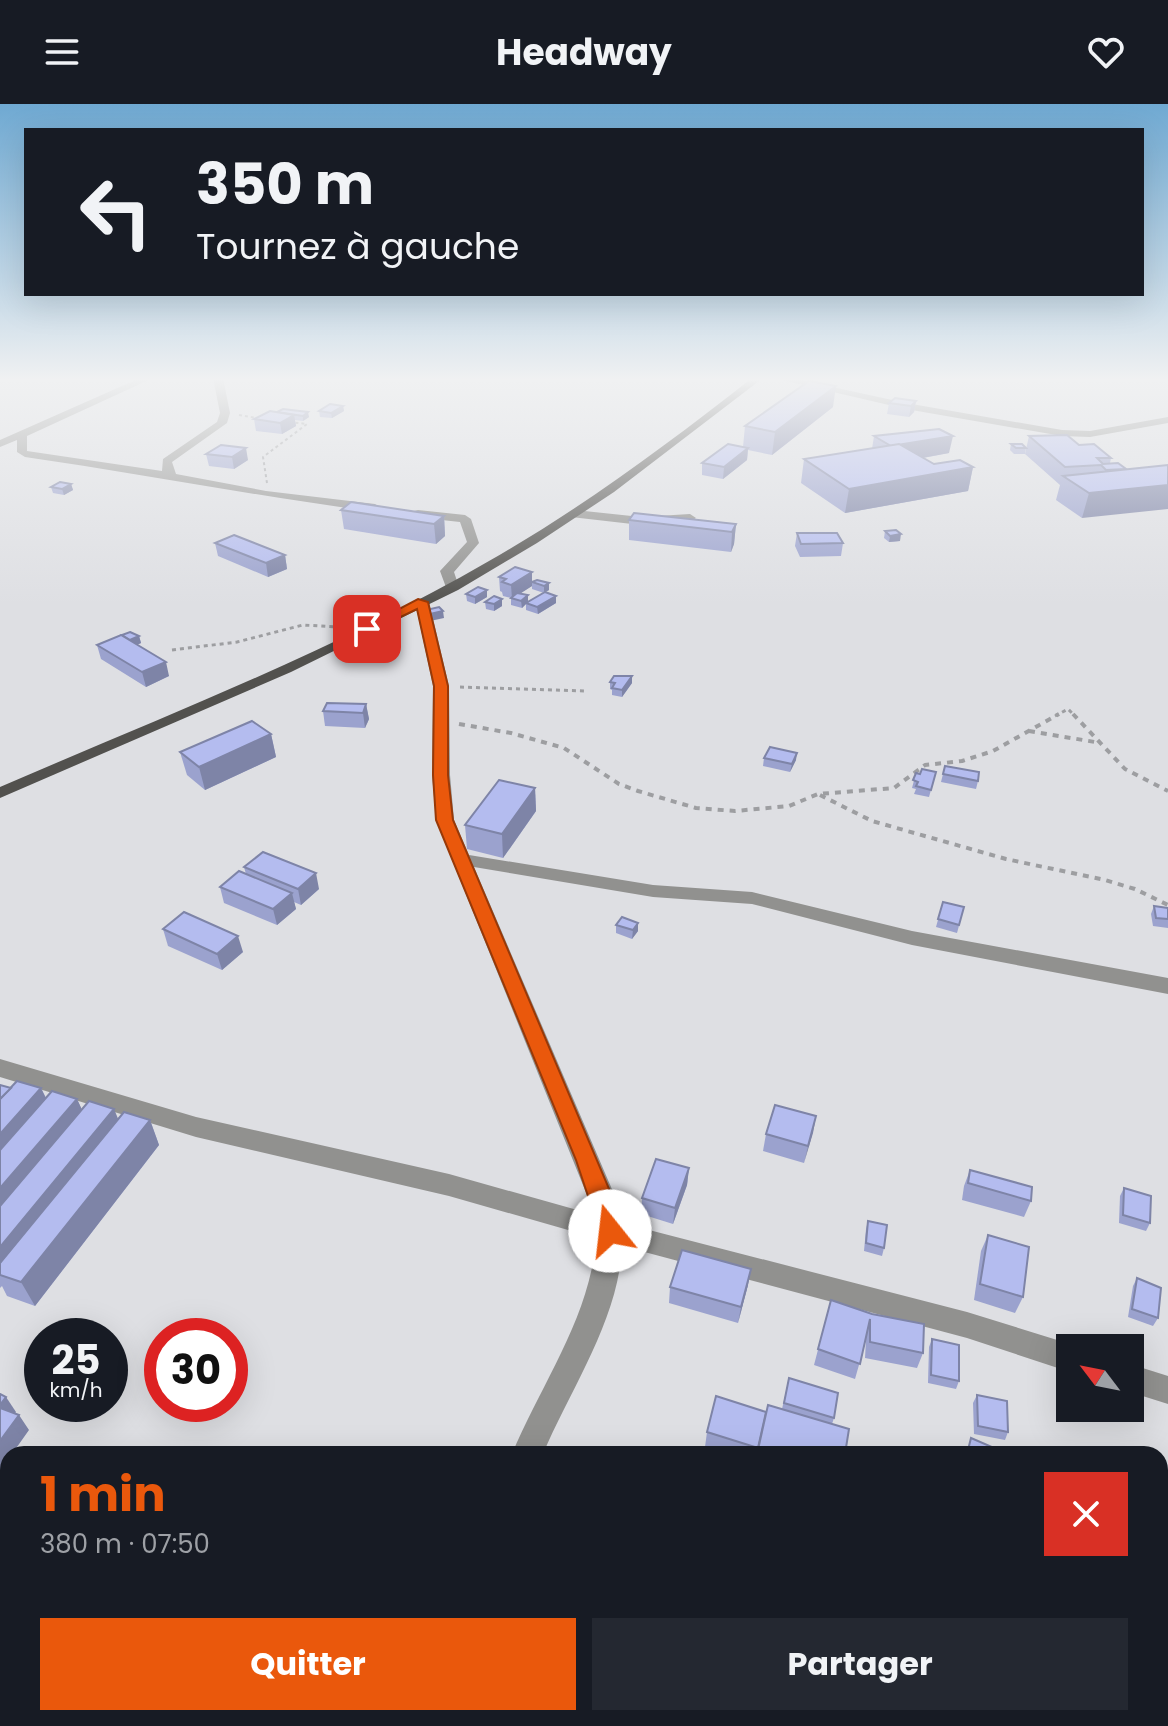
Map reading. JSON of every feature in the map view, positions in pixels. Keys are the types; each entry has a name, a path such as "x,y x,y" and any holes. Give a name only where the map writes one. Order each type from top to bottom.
{"main road":[{"path":"0,793 367,629 452,587 575,514 660,454"}],"street":[{"path":"25,454 140,470 266,494 384,509"},
{"path":"175,479 167,470 167,461 178,454"},
{"path":"411,513 465,519 473,543 447,571 452,587"},
{"path":"575,514 641,521 690,518"},
{"path":"422,602 441,686 445,820 587,1160 606,1210 610,1231 607,1261 595,1304 531,1446"},
{"path":"460,859 653,891 752,898 912,938 1168,986"},
{"path":"0,1068 196,1127 449,1185 610,1231 967,1325 1056,1354"},
{"path":"1144,1382 1168,1390"}],"path":[{"path":"266,494 263,457 267,454"},
{"path":"172,650 237,642 303,625 367,629"},
{"path":"441,686 584,691"},
{"path":"441,721 547,742 564,748 619,784 696,808 756,810 789,806 818,794 894,788 925,765 962,761 993,751 1068,709 1125,769 1168,791"},
{"path":"1028,731 1098,742"},
{"path":"818,794 872,821 1006,859 1105,880 1135,889 1168,905"}],"building":[{"path":"207,454 237,454 232,457"},
{"path":"715,454 741,454 724,467 702,463"},
{"path":"838,454 916,454 934,464 960,460 973,467 849,489 804,459"},
{"path":"1050,454 1106,454 1111,458 1097,458 1103,464 1118,463 1126,469 1106,470 1101,465 1065,467"},
{"path":"1168,465 1168,485 1089,493 1063,476"},
{"path":"60,482 71,484 62,489 51,487"},
{"path":"351,502 444,516 434,524 341,510"},
{"path":"634,513 736,524 732,532 629,520"},
{"path":"896,530 901,534 890,536 885,531"},
{"path":"797,533 837,533 843,543 801,544"},
{"path":"234,535 285,555 266,563 215,543"},
{"path":"515,567 532,572 511,585 502,582 506,579 499,577"},
{"path":"532,582 549,583 544,586"},
{"path":"478,587 487,590 475,597 466,594"},
{"path":"545,592 556,596 537,607 526,603"},
{"path":"517,593 528,595 521,601 511,598"},
{"path":"494,596 502,599 494,604 485,602"},
{"path":"439,607 443,611 430,614 426,610"},
{"path":"130,632 139,636 130,640 122,635"},
{"path":"121,635 166,662 142,672 97,645"},
{"path":"614,676 632,676 622,690 612,688 615,683 610,682"},
{"path":"327,703 366,704 363,713 323,711"},
{"path":"252,721 271,734 199,767 180,752"},
{"path":"770,747 797,753 792,764 764,758"},
{"path":"945,766 979,772 978,781 943,774"},
{"path":"922,769 936,772 931,790 916,786 918,782 913,780"},
{"path":"499,780 535,788 502,834 465,825"},
{"path":"263,852 316,873 298,889 244,867"},
{"path":"239,871 292,893 273,909 220,887"},
{"path":"943,902 964,907 959,925 938,919"},
{"path":"1154,906 1168,908 1168,919 1156,918"},
{"path":"184,912 238,936 217,954 163,929"},
{"path":"622,917 638,923 633,930 616,925"},
{"path":"17,1081 41,1088 0,1134 0,1099"},
{"path":"0,1085 11,1088 0,1099"},
{"path":"52,1091 77,1099 0,1188 0,1150"},
{"path":"89,1101 114,1109 0,1247 0,1206"},
{"path":"775,1105 816,1116 808,1146 766,1134"},
{"path":"124,1112 150,1120 21,1282 0,1275 0,1263"},
{"path":"656,1159 689,1168 675,1208 642,1198"},
{"path":"970,1170 1032,1187 1031,1201 968,1183"},
{"path":"1124,1188 1151,1196 1150,1223 1123,1215"},
{"path":"868,1221 887,1225 884,1248 866,1243"},
{"path":"988,1235 1029,1247 1023,1297 980,1284"},
{"path":"682,1250 751,1269 741,1307 670,1287"},
{"path":"1137,1278 1161,1288 1158,1318 1132,1309"},
{"path":"831,1300 872,1314 924,1324 923,1353 870,1342 870,1319 860,1364 818,1349"},
{"path":"932,1339 959,1345 959,1381 931,1375"},
{"path":"789,1378 838,1393 834,1418 784,1403"},
{"path":"977,1395 1007,1401 1008,1432 978,1426"},
{"path":"716,1396 766,1412 758,1446 707,1432"},
{"path":"768,1405 849,1429 846,1446 759,1446"},
{"path":"0,1408 19,1415 0,1441"},
{"path":"971,1438 990,1446 969,1446"}],"route":[{"path":"367,629 422,602 441,686 441,775 445,820 587,1160 606,1210 610,1231"}]}
